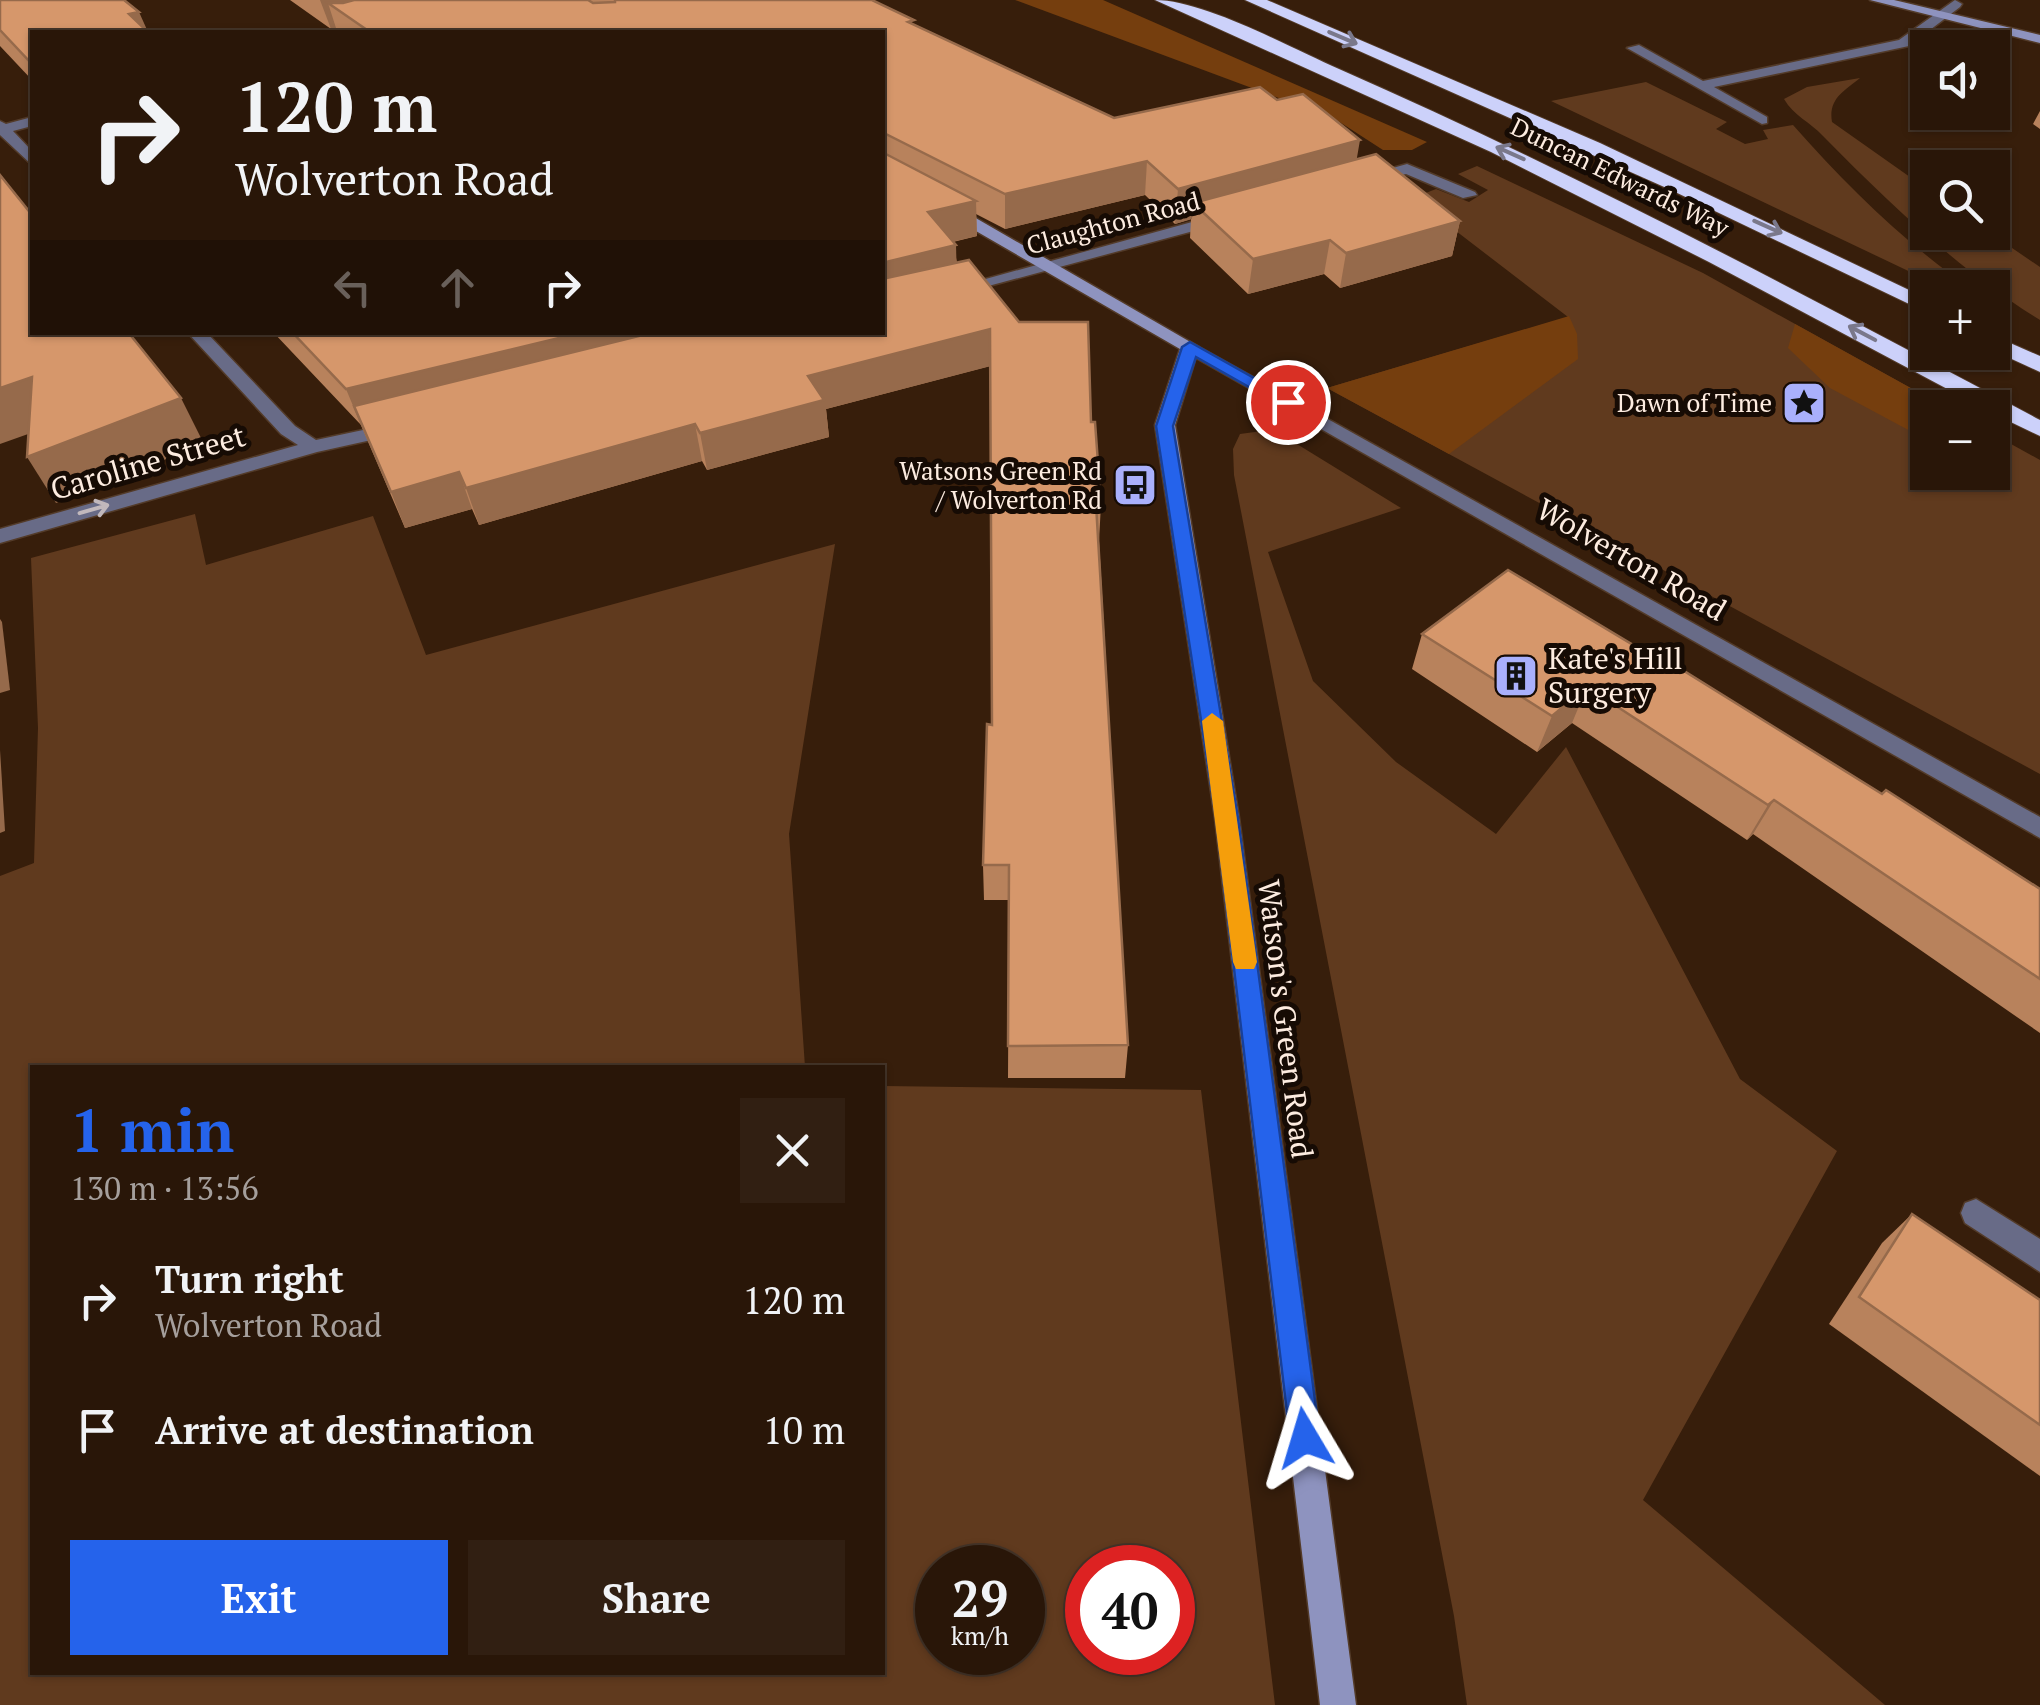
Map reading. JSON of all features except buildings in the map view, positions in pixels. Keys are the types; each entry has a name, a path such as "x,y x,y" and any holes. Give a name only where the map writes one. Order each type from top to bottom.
{"highway":[{"name":"Duncan Edwards Way","path":"1163,0 1553,172 2040,429"},
{"name":"Duncan Edwards Way","path":"1253,0 1462,88 1802,242 1910,298"},
{"path":"2010,350 2040,366"}],"street":[{"path":"1878,0 1945,6 2040,24"},
{"path":"1945,6 2040,38"},
{"path":"1703,84 1904,42 1945,6"},
{"path":"1634,48 1762,120"},
{"path":"1,128 30,122"},
{"path":"1,128 30,158"},
{"path":"1348,184 1406,168 1468,195"},
{"path":"932,200 1054,266 1190,347"},
{"name":"Claughton Road","path":"940,294 1235,215"},
{"path":"199,335 288,430 313,447 418,423"},
{"name":"Wolverton Road","path":"1190,347 2040,828"},
{"name":"Watson's Green Road","path":"1190,347 1164,426 1227,818 1338,1705"},
{"name":"Caroline Street","path":"0,536 313,447"},
{"path":"1976,1213 2040,1256"}],"shaded area":[{"path":"1015,0 1103,0 1427,142 1412,150 1383,150 1335,119"},
{"path":"1860,78 1835,101 1832,122 1910,177 1910,220 1784,99 1807,87"},
{"path":"1646,82 1727,122 1716,129 1745,144 1768,139 1763,130 1793,125 1910,241 1910,250 1920,250 1946,270 1910,272 1551,101"},
{"path":"1477,166 1703,273 1914,390 1910,390 1910,490 2010,490 2010,443 2040,460 2040,774 1327,388 1568,317 1413,198 1436,189 1469,202 1488,190 1458,174"},
{"path":"2010,247 2040,267 2040,320 2010,301 2010,270 1970,270 1944,250 2010,250"},
{"path":"1569,316 1577,334 1578,359 1449,454 1327,388"},
{"path":"1795,324 1914,390 1910,390 1910,431 1830,388 1788,348"},
{"path":"1262,431 1292,441 1401,508 1268,552 1313,681 1396,762 1496,834 1566,747 1740,1079 1837,1151 1643,1500 1885,1705 1467,1705 1454,1616 1234,475 1233,449 1240,434"},
{"path":"195,514 206,565 373,516 426,655 835,544 789,834 805,1065 30,1065 30,1675 885,1675 885,1086 1201,1090 1275,1705 0,1705 0,876 34,863 38,728 31,558"}],"slow traffic":[{"path":"1212,721 1245,962"}],"place":[{"name":"Dawn of Time","path":"1804,403"},
{"name":"Watsons Green Rd / Wolverton Rd","path":"1135,485"},
{"name":"Kate's Hill Surgery","path":"1516,676"}],"route":[{"path":"1288,402 1190,347 1164,426 1227,818 1305,1438"}]}
